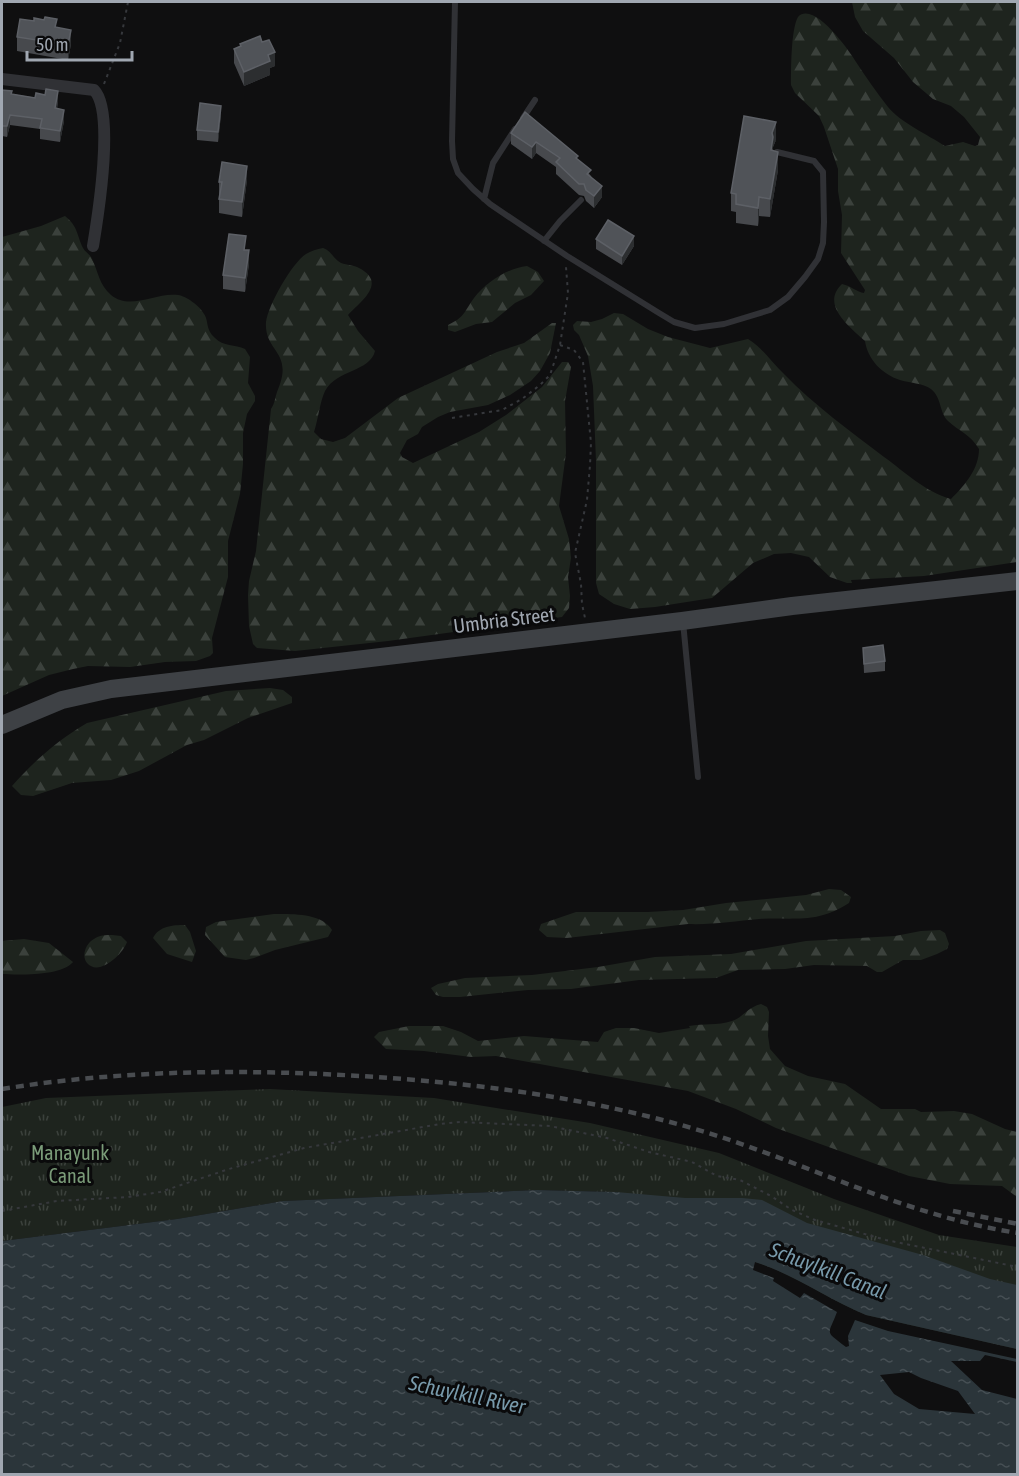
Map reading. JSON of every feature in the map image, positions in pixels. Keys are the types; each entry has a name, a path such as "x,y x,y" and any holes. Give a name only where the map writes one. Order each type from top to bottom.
{"main road":[{"name":"Umbria Street","path":"2,725 62,700 111,689 792,606 1017,581"}],"street":[{"path":"2,79 98,88 103,108 103,159 93,246"}],"lane":[{"path":"455,2 453,159 458,173 484,199 544,241 659,313 684,325 695,328 707,327 770,310 788,297 813,267 821,251 824,222 824,177 818,164 810,159 777,152"},
{"path":"484,199 497,155 535,100"},
{"path":"544,241 580,200"},
{"path":"682,621 698,777"}],"path":[{"path":"98,88 120,43 128,2"},
{"path":"452,418 502,410 522,399 550,375 560,345 568,293 565,255"},
{"path":"560,345 574,351 583,362 591,443 586,500 575,553 588,632"},
{"path":"2,1211 57,1201 128,1197 160,1192 229,1169 304,1148 440,1124 460,1122 550,1126 607,1138 692,1162 717,1176 729,1177 752,1185 792,1210 815,1220 886,1240 1017,1267"}],"green space":[{"path":"852,2 1017,2 1017,562 924,576 851,580 852,583 847,583 830,577 809,557 791,553 774,554 753,563 712,598 630,609 614,604 599,594 596,583 596,461 593,386 588,356 579,335 574,330 573,325 577,321 591,322 614,313 623,314 648,329 668,337 710,348 748,339 832,417 916,481 942,496 951,499 966,482 977,463 979,449 972,440 948,421 935,393 928,387 900,380 882,370 869,354 865,341 845,322 836,308 834,300 836,292 842,284 864,293 865,290 841,253 842,215 838,191 838,169 824,127 819,116 795,93 791,85 793,40 798,17 805,14 813,15 831,29 888,107 907,123 945,146 963,142 975,146 978,145 980,137 964,117 951,106 933,99 913,82 894,58 863,31 855,17"},
{"path":"65,216 75,227 101,282 111,295 126,301 170,295 181,296 202,311 212,335 218,341 245,349 250,357 248,383 255,396 255,401 247,414 243,433 240,494 228,541 228,577 212,638 213,653 196,661 165,662 130,667 88,666 73,669 49,675 2,696 2,237 41,226"},
{"path":"323,248 341,263 359,268 371,280 369,292 348,315 375,351 367,363 337,378 325,391 314,432 321,439 333,442 345,438 398,398 497,352 524,343 552,323 556,323 550,353 540,371 531,381 510,395 488,405 450,412 438,417 407,440 400,453 402,457 413,463 479,432 506,415 542,387 562,362 568,362 571,367 565,401 566,453 559,506 569,539 571,558 568,577 569,608 562,617 388,641 295,651 257,648 253,644 249,626 249,581 256,551 271,409 282,378 283,368 269,340 266,322 276,295 294,266 306,254"},
{"path":"527,266 538,272 544,281 531,295 515,303 492,322 476,324 455,332 448,330 448,325 461,317 479,292 491,281 512,270"},
{"path":"270,688 283,690 292,697 292,703 248,718 204,740 187,745 139,771 111,780 72,783 33,796 21,795 12,786 66,736 87,723 226,691"},
{"path":"829,889 841,890 851,897 849,903 816,917 688,924 567,938 547,937 539,930 541,924 576,912 683,910 806,895"},
{"path":"274,914 314,917 327,924 332,930 328,937 246,960 225,957 205,935 206,927 216,922"},
{"path":"185,925 190,932 196,951 192,962 167,954 153,938 163,929"},
{"path":"940,930 945,933 949,944 947,949 921,960 903,960 882,972 877,972 867,966 814,965 785,969 738,970 716,978 639,980 571,989 528,990 460,997 436,995 431,988 438,984 465,978 532,975 655,957 731,954 806,941 895,936"},
{"path":"121,936 127,942 125,947 116,958 104,966 92,967 85,960 84,953 89,943 98,937"},
{"path":"24,939 49,943 73,962 67,967 50,972 2,974 2,941"},
{"path":"761,1004 767,1007 769,1012 770,1049 785,1066 808,1076 845,1084 881,1109 915,1109 921,1112 954,1111 972,1114 1017,1132 1017,1197 1002,1186 950,1184 909,1176 776,1128 736,1109 688,1091 496,1056 471,1057 386,1049 374,1037 379,1032 409,1026 443,1026 478,1041 524,1036 598,1042 604,1032 616,1028 634,1028 659,1033 690,1028 689,1026 695,1025 726,1023"},
{"name":"Manayunk Canal","path":"270,1089 434,1098 590,1123 719,1153 834,1199 939,1235 1017,1247 1017,1349 866,1315 616,1192 537,1190 283,1201 177,1219 2,1241 2,1107 46,1098"}],"water":[{"path":"537,1190 762,1200 807,1223 923,1255 990,1279 1017,1285 1017,1349 866,1315 769,1267 755,1262 753,1270 774,1278 773,1281 800,1298 804,1293 837,1312 830,1332 846,1347 849,1346 848,1336 855,1320 888,1331 1017,1359 1017,1362 985,1355 980,1361 951,1361 982,1390 1017,1399 1017,1474 2,1474 2,1241 177,1219 283,1201","holes":["909,1372 958,1391 975,1414 919,1409 894,1394 880,1375"]}],"building":[{"path":"45,17 57,19 55,27 71,30 68,45 17,37 20,19 34,21 34,18 44,20"},
{"path":"260,36 262,42 269,40 275,52 268,55 270,61 244,72 234,49"},
{"path":"46,89 58,91 55,108 64,110 60,131 40,128 42,119 10,115 7,126 2,126 2,90 35,98 36,93 45,95"},
{"path":"200,103 221,106 218,132 197,130"},
{"path":"525,112 578,156 576,158 591,170 587,174 602,186 594,196 586,190 584,184 579,184 556,162 560,158 536,142 532,147 511,133"},
{"path":"744,116 776,122 772,133 771,150 778,152 770,199 759,197 758,208 736,204 736,194 731,193"},
{"path":"222,162 247,166 242,202 219,199"},
{"path":"608,220 634,236 622,256 596,239"},
{"path":"229,234 246,236 244,250 249,250 245,278 223,275"},
{"path":"883,645 885,661 864,664 863,648"}],"railway":[{"path":"2,1089 91,1078 226,1072 361,1076 488,1087 613,1108 695,1129 894,1201 976,1225 1018,1233"},
{"path":"953,1211 1018,1224"}],"water label":[{"name":"Schuylkill Canal","path":"828,1271"},
{"name":"Schuylkill River","path":"467,1395"}]}
